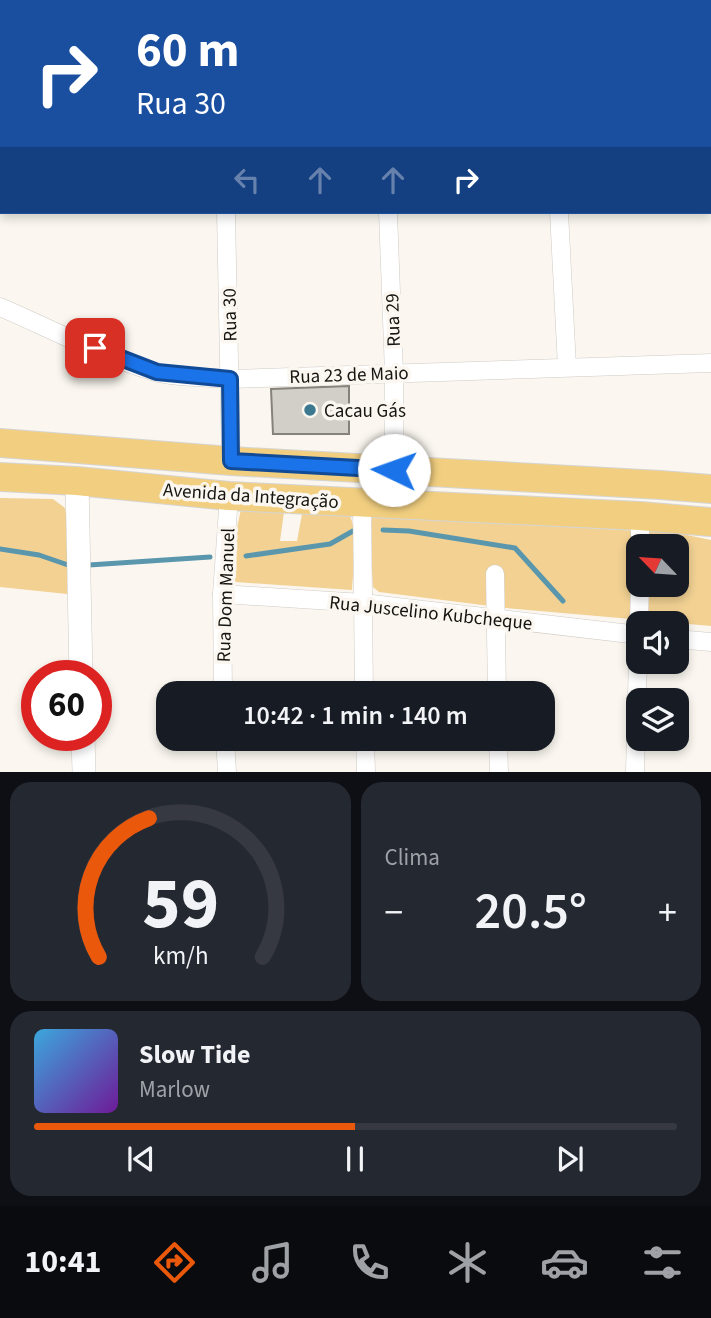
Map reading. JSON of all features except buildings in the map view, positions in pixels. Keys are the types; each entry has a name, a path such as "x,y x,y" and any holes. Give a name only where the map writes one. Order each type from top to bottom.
{"main road":[{"name":"Avenida da Integração","path":"0,443 231,461 711,489"},
{"name":"Avenida da Integração","path":"0,477 77,481 229,496 640,516 711,522"}],"street":[{"name":"Rua 30","path":"226,214 231,461"},
{"name":"Rua 29","path":"388,214 394,373 394,470"},
{"path":"559,214 567,367"},
{"name":"Rua 23 de Maio","path":"0,307 119,359 157,372 230,379 711,363"},
{"path":"77,481 81,660"},
{"name":"Rua Dom Manuel","path":"223,681 222,594 229,496"},
{"path":"362,503 364,681"},
{"path":"640,516 640,534"},
{"path":"495,574 497,681"},
{"name":"Rua Juscelino Kubcheque","path":"222,594 363,603 626,634"},
{"path":"689,640 711,642"},
{"path":"635,772 637,674"},
{"path":"84,751 85,772"},
{"path":"226,751 227,772"},
{"path":"365,751 366,772"},
{"path":"498,751 499,772"}],"shaded area":[{"path":"0,498 53,499 65,508 67,594 0,587"},
{"path":"241,509 284,512 280,541 297,541 302,514 349,514 355,540 352,590 235,582 237,528"},
{"path":"378,516 682,534 626,534 626,597 690,597 690,536 711,540 711,626 689,624 689,611 626,611 626,619 506,608 379,592 373,587 369,524 372,518"}],"waterway":[{"path":"383,530 409,531 515,548 563,601"},
{"path":"246,556 330,544 353,531"},
{"path":"0,549 39,555 68,565"},
{"path":"89,565 210,557"}],"place":[{"name":"Cacau Gás","path":"310,410"}],"route":[{"path":"95,348 157,372 230,379 231,461 394,470"}]}
